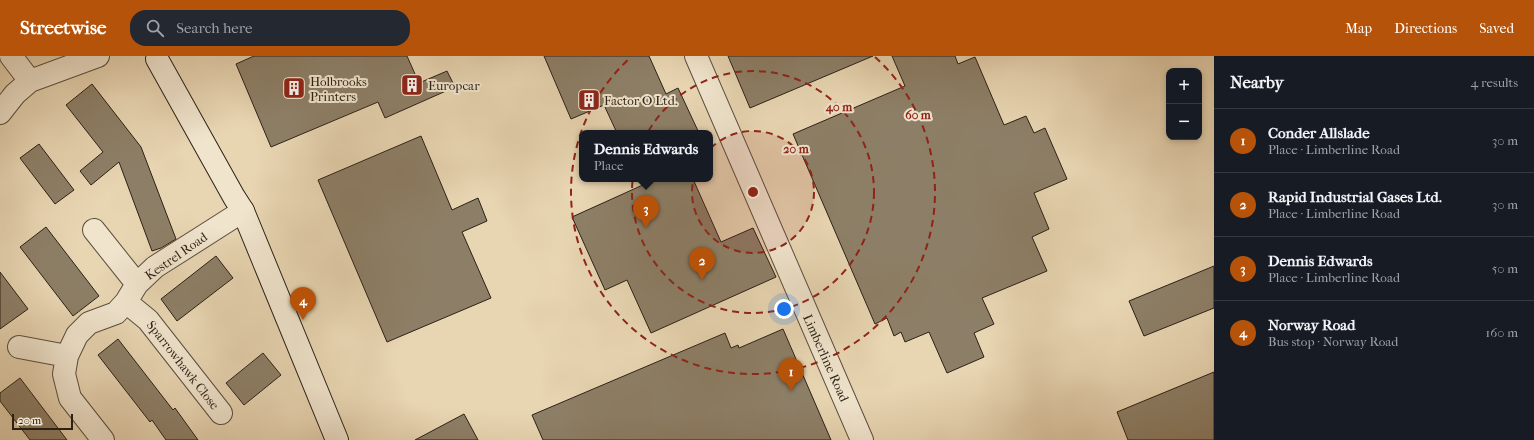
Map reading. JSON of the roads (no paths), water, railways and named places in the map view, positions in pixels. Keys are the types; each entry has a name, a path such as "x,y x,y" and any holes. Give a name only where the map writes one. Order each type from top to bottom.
{"street":[{"path":"11,56 30,81"},
{"path":"0,113 15,94 30,81 98,56"},
{"name":"Limberline Road","path":"696,56 862,440"},
{"path":"154,57 234,197 244,211 337,440"},
{"name":"Kestrel Road","path":"103,440 70,398 64,374 66,356 77,335 89,323 116,313 126,302 137,284 155,267 244,211"},
{"path":"94,230 137,284"},
{"name":"Sparrowhawk Close","path":"126,302 148,320 221,413"},
{"path":"19,347 66,356"}],"place":[{"name":"Europcar","path":"412,85"},
{"name":"Holbrooks Printers","path":"294,88"},
{"name":"Factor O Ltd.","path":"589,100"},
{"name":"Dennis Edwards","path":"646,228"},
{"name":"Rapid Industrial Gases Ltd.","path":"702,280"},
{"name":"Norway Road","path":"303,320"},
{"name":"Conder Allslade","path":"791,391"}]}
